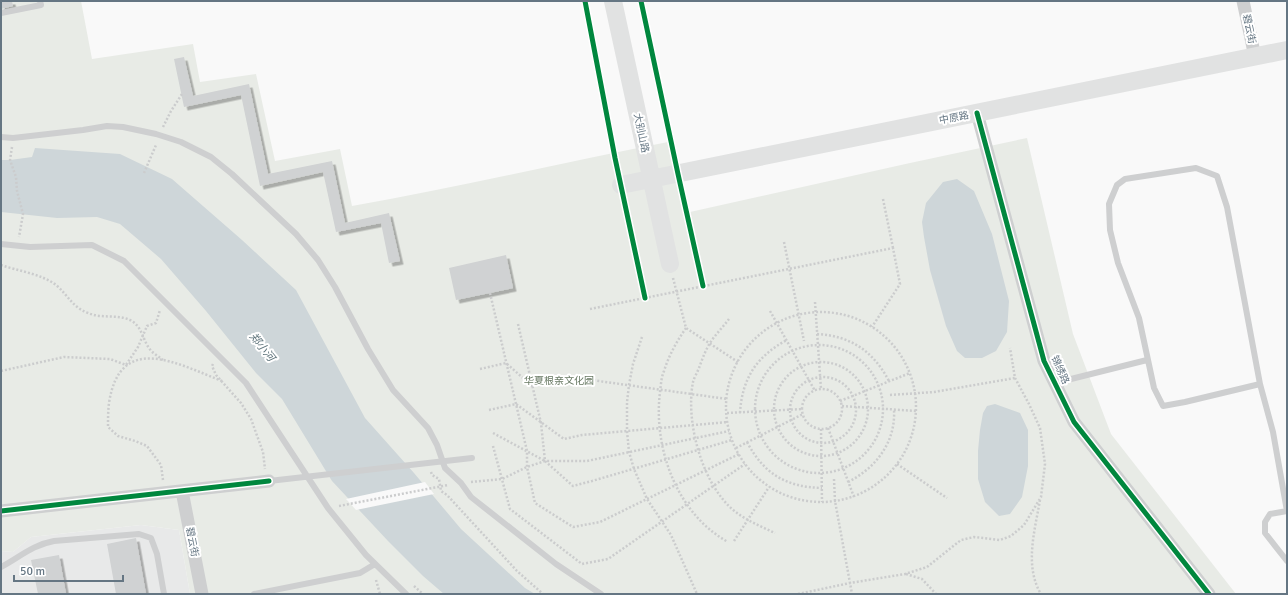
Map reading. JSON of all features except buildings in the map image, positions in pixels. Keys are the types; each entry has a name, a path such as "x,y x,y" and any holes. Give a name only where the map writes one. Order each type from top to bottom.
{"main road":[{"name":"大别山路","path":"614,1 670,264"},
{"name":"中原路","path":"621,185 1287,50"}],"street":[{"name":"碧云街","path":"1243,1 1255,57"},
{"name":"锦绣路","path":"977,113 1044,361 1055,384 1074,422 1209,594"},
{"path":"1,511 268,481"},
{"name":"碧云街","path":"182,491 202,594"}],"lane":[{"path":"1,13 41,5 40,1"},
{"path":"1,138 13,138 107,126 123,127 156,134 181,142 211,157 232,174 296,234 318,260 335,287 368,349 393,390 428,428 437,445 446,468 461,483 471,497 550,559 601,594"},
{"path":"1260,384 1163,406 1154,388 1139,318 1118,263 1110,230 1109,204 1117,185 1125,179 1196,168 1217,176 1227,207 1260,384 1273,432 1287,511 1270,514 1265,522 1265,533 1287,561"},
{"path":"1,244 30,247 92,246 124,261 246,383 328,508 366,555 406,594"},
{"path":"1055,384 1147,360"},
{"path":"268,481 472,458"},
{"path":"1,567 14,558 43,543 139,534 151,538 157,554 164,594"},
{"path":"254,594 360,573 375,564"}],"path":[{"path":"12,149 10,160 16,178 17,191 23,214 17,246"},
{"path":"872,327 900,284 883,199"},
{"path":"784,242 804,341"},
{"path":"590,309 893,248"},
{"path":"670,264 686,328 738,362"},
{"path":"1,265 38,276 56,285 73,304 88,313 101,317 114,317 130,320 139,326 149,347 163,360"},
{"path":"701,279 703,286"},
{"path":"643,291 644,298"},
{"path":"490,293 516,404 535,503 573,527 600,522 739,454"},
{"path":"162,300 159,318 156,323 147,326 138,347 116,377 109,403 108,427 118,436 147,446 161,464 166,493"},
{"path":"815,302 821,389"},
{"path":"770,311 815,391"},
{"path":"816,312 830,312 859,320 872,327 891,342 898,351 910,373 915,392 916,411 911,439 905,452 897,464 878,484 854,497 835,501 808,502 781,493 769,487 745,464 732,440 729,431 727,399 730,382 738,362 748,347 762,333 777,323 798,315 816,312"},
{"path":"729,319 709,343 693,382 692,425 694,438 705,470 718,493 736,513 775,533"},
{"path":"518,324 541,423 545,461"},
{"path":"686,328 677,342 663,372 659,404 662,444 676,485 684,499 704,526 715,535 728,542"},
{"path":"817,334 828,334 839,337 860,346 877,362 889,381"},
{"path":"642,337 633,364 627,402 629,452 634,469 647,499 671,535 697,594"},
{"path":"740,413 743,390 753,369 768,352 787,340"},
{"path":"818,345 837,348 854,356 869,369 881,393 883,409 880,427 872,445 860,459 836,471 811,473 800,470 786,463 773,453 766,445 757,424 756,401 758,390 765,376 775,363 783,356 793,351 818,345"},
{"path":"1010,348 1015,378 1040,428 1045,464 1031,556 1033,574 1040,594"},
{"path":"216,354 212,366 216,375 241,402 251,419 263,452 268,481"},
{"path":"1,371 64,357 110,359 126,365 135,360 147,358 174,363 222,381"},
{"path":"819,362 833,364 846,369 857,379 865,391 868,408 867,421 859,438 838,454 821,457 806,454 795,448 786,440 778,427 774,411 779,388 789,375 802,366 819,362"},
{"path":"480,369 506,363"},
{"path":"506,363 532,386"},
{"path":"840,401 910,373"},
{"path":"820,376 828,377 843,383 853,395 856,407 856,414 851,428 846,434 833,442 821,443 811,441 802,436 791,420 789,410 790,400 794,392 801,384 809,379 820,376"},
{"path":"532,386 570,377 727,399"},
{"path":"890,395 915,392 934,392 1015,378"},
{"path":"821,389 832,392 837,396 842,406 842,413 839,420 834,425 821,429 809,425 805,420 802,409 803,403 810,393 821,389"},
{"path":"489,410 516,404 564,439 582,435 728,422"},
{"path":"842,406 916,411"},
{"path":"727,414 802,409"},
{"path":"848,482 867,471 882,454 891,435 894,424 894,409"},
{"path":"736,448 803,414"},
{"path":"828,428 854,497"},
{"path":"821,429 822,502"},
{"path":"343,505 445,485 502,479 527,467 545,461 587,461 729,431"},
{"path":"493,433 545,461 573,486 732,440"},
{"path":"747,442 760,462 777,477 799,486 822,488"},
{"path":"494,446 510,509 582,564 608,558 745,464"},
{"path":"897,464 947,498"},
{"path":"431,468 432,475 439,479 441,491 447,495 517,571 542,594"},
{"path":"834,479 835,501 852,594"},
{"path":"734,541 769,487"},
{"path":"798,594 850,583 905,574 928,567 961,540 974,537 1000,540 1011,536 1024,525 1041,498"},
{"path":"366,569 377,580 380,594"},
{"path":"905,574 922,579 936,594"}],"shaded area":[{"path":"141,525 179,530 190,594 1,594 1,551 13,552 31,537"}],"green space":[{"name":"华夏根亲文化园","path":"1,1 81,1 92,59 193,44 200,82 256,74 275,161 340,149 352,206 673,141 690,212 1027,138 1073,334 1111,434 1236,594 190,594 179,530 141,525 31,537 13,552 1,551"}],"water":[{"name":"郑小河","path":"35,148 120,154 172,179 242,240 296,290 365,418 461,529 525,588 535,594 444,594 423,576 332,481 282,399 256,373 206,311 161,259 120,224 97,217 57,218 1,212 1,160 32,157"},
{"path":"957,179 974,191 992,234 1009,301 1007,332 996,351 982,358 965,358 957,351 946,326 930,270 924,237 922,222 926,203 943,182"},
{"path":"995,404 1020,413 1028,430 1028,466 1022,497 1010,514 999,516 985,502 978,479 978,451 983,413 987,406"}],"pier":[{"path":"425,482 434,494 356,510 346,499"}],"cycle path":[{"path":"585,1 615,158 645,298"},
{"path":"641,1 703,286"},
{"path":"977,113 1044,361 1074,422 1209,594"},
{"path":"1,511 269,481"}]}
